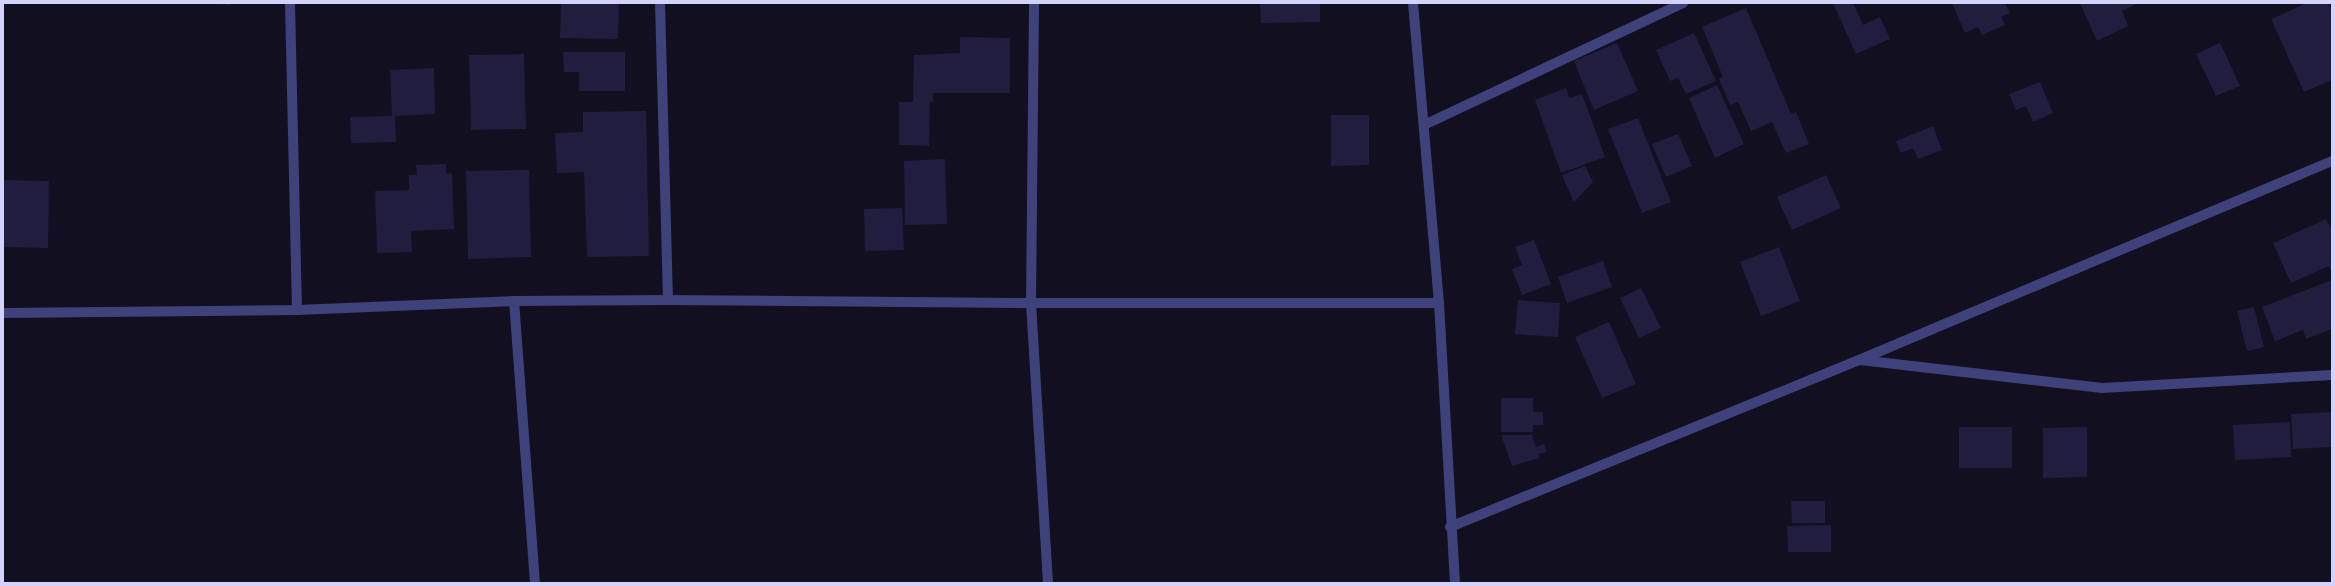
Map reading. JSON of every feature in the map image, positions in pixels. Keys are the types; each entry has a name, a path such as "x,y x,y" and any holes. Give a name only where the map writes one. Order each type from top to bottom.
{"street":[{"path":"290,3 297,310"},
{"path":"660,3 668,300"},
{"path":"1034,3 1031,303 1048,583"},
{"path":"1413,3 1439,303 1450,527 1455,583"},
{"path":"1424,125 1683,3"},
{"path":"1450,527 1859,360 2332,161"},
{"path":"3,313 297,310 514,301 668,300 1031,303 1439,303"},
{"path":"514,301 535,583"},
{"path":"1859,360 2102,388 2332,375"}],"building":[{"path":"230,3 230,5 214,4"},
{"path":"561,3 619,3 618,39 560,38"},
{"path":"1260,3 1320,3 1320,22 1261,23"},
{"path":"1833,3 1853,3 1863,25 1880,17 1890,39 1856,54"},
{"path":"1952,3 2005,3 2010,13 2001,17 2005,25 1982,35 1978,27 1965,33"},
{"path":"2080,3 2137,4 2122,11 2128,26 2097,41"},
{"path":"2307,3 2328,3 2332,11 2332,80 2304,92 2271,19"},
{"path":"1746,8 1791,114 1796,112 1809,144 1786,153 1772,122 1751,131 1738,102 1730,105 1719,79 1723,77 1702,27"},
{"path":"1694,33 1716,81 1686,94 1678,78 1670,81 1656,50"},
{"path":"960,37 1010,38 1010,93 933,93 933,102 930,102 929,146 899,145 899,102 913,102 914,55 960,53"},
{"path":"1617,43 1638,91 1594,110 1574,61"},
{"path":"2220,43 2240,86 2216,96 2196,54"},
{"path":"563,52 625,52 625,91 579,91 579,72 564,72"},
{"path":"524,54 526,129 471,130 469,55"},
{"path":"434,68 435,114 395,116 396,142 351,143 350,117 392,116 390,70"},
{"path":"2040,82 2053,113 2033,122 2026,106 2016,110 2009,94"},
{"path":"1717,85 1744,144 1715,158 1689,98"},
{"path":"1566,88 1569,98 1582,94 1605,157 1561,173 1535,100"},
{"path":"646,111 649,256 587,257 584,172 557,173 555,133 583,132 583,112"},
{"path":"1331,115 1369,115 1369,165 1331,166"},
{"path":"1638,118 1671,202 1642,213 1608,129"},
{"path":"1933,126 1942,150 1918,159 1913,148 1901,153 1896,141"},
{"path":"1678,134 1692,166 1666,177 1652,144"},
{"path":"945,159 947,224 905,225 904,161"},
{"path":"446,164 446,174 452,173 454,229 411,231 412,252 377,253 375,191 409,190 409,175 417,175 416,165"},
{"path":"1585,166 1593,182 1574,202 1562,175"},
{"path":"529,170 531,257 468,259 466,171"},
{"path":"1826,175 1841,208 1792,230 1777,197"},
{"path":"4,180 49,181 48,248 3,247"},
{"path":"902,208 904,250 865,251 864,209"},
{"path":"2326,219 2332,231 2332,273 2329,266 2291,283 2273,243"},
{"path":"1534,240 1551,284 1522,295 1512,269 1522,265 1515,247"},
{"path":"1779,247 1800,301 1761,316 1740,262"},
{"path":"1603,261 1612,287 1567,303 1558,277"},
{"path":"2332,280 2332,329 2306,339 2303,330 2275,341 2262,307"},
{"path":"1641,288 1661,328 1639,338 1620,298"},
{"path":"1518,300 1560,303 1558,337 1515,334"},
{"path":"2254,307 2264,347 2247,351 2237,311"},
{"path":"1609,322 1636,384 1602,398 1575,337"},
{"path":"1501,398 1533,398 1533,412 1543,412 1543,425 1533,425 1533,432 1501,432"},
{"path":"2332,412 2332,447 2293,449 2291,414"},
{"path":"2290,422 2291,457 2235,460 2233,425"},
{"path":"1959,427 2012,427 2012,468 1959,468"},
{"path":"2087,427 2087,477 2043,478 2043,428"},
{"path":"1501,435 1532,435 1536,447 1544,444 1547,452 1538,454 1539,458 1512,466"},
{"path":"1791,501 1825,501 1825,523 1792,523"},
{"path":"1831,525 1831,552 1788,552 1787,526"}]}
